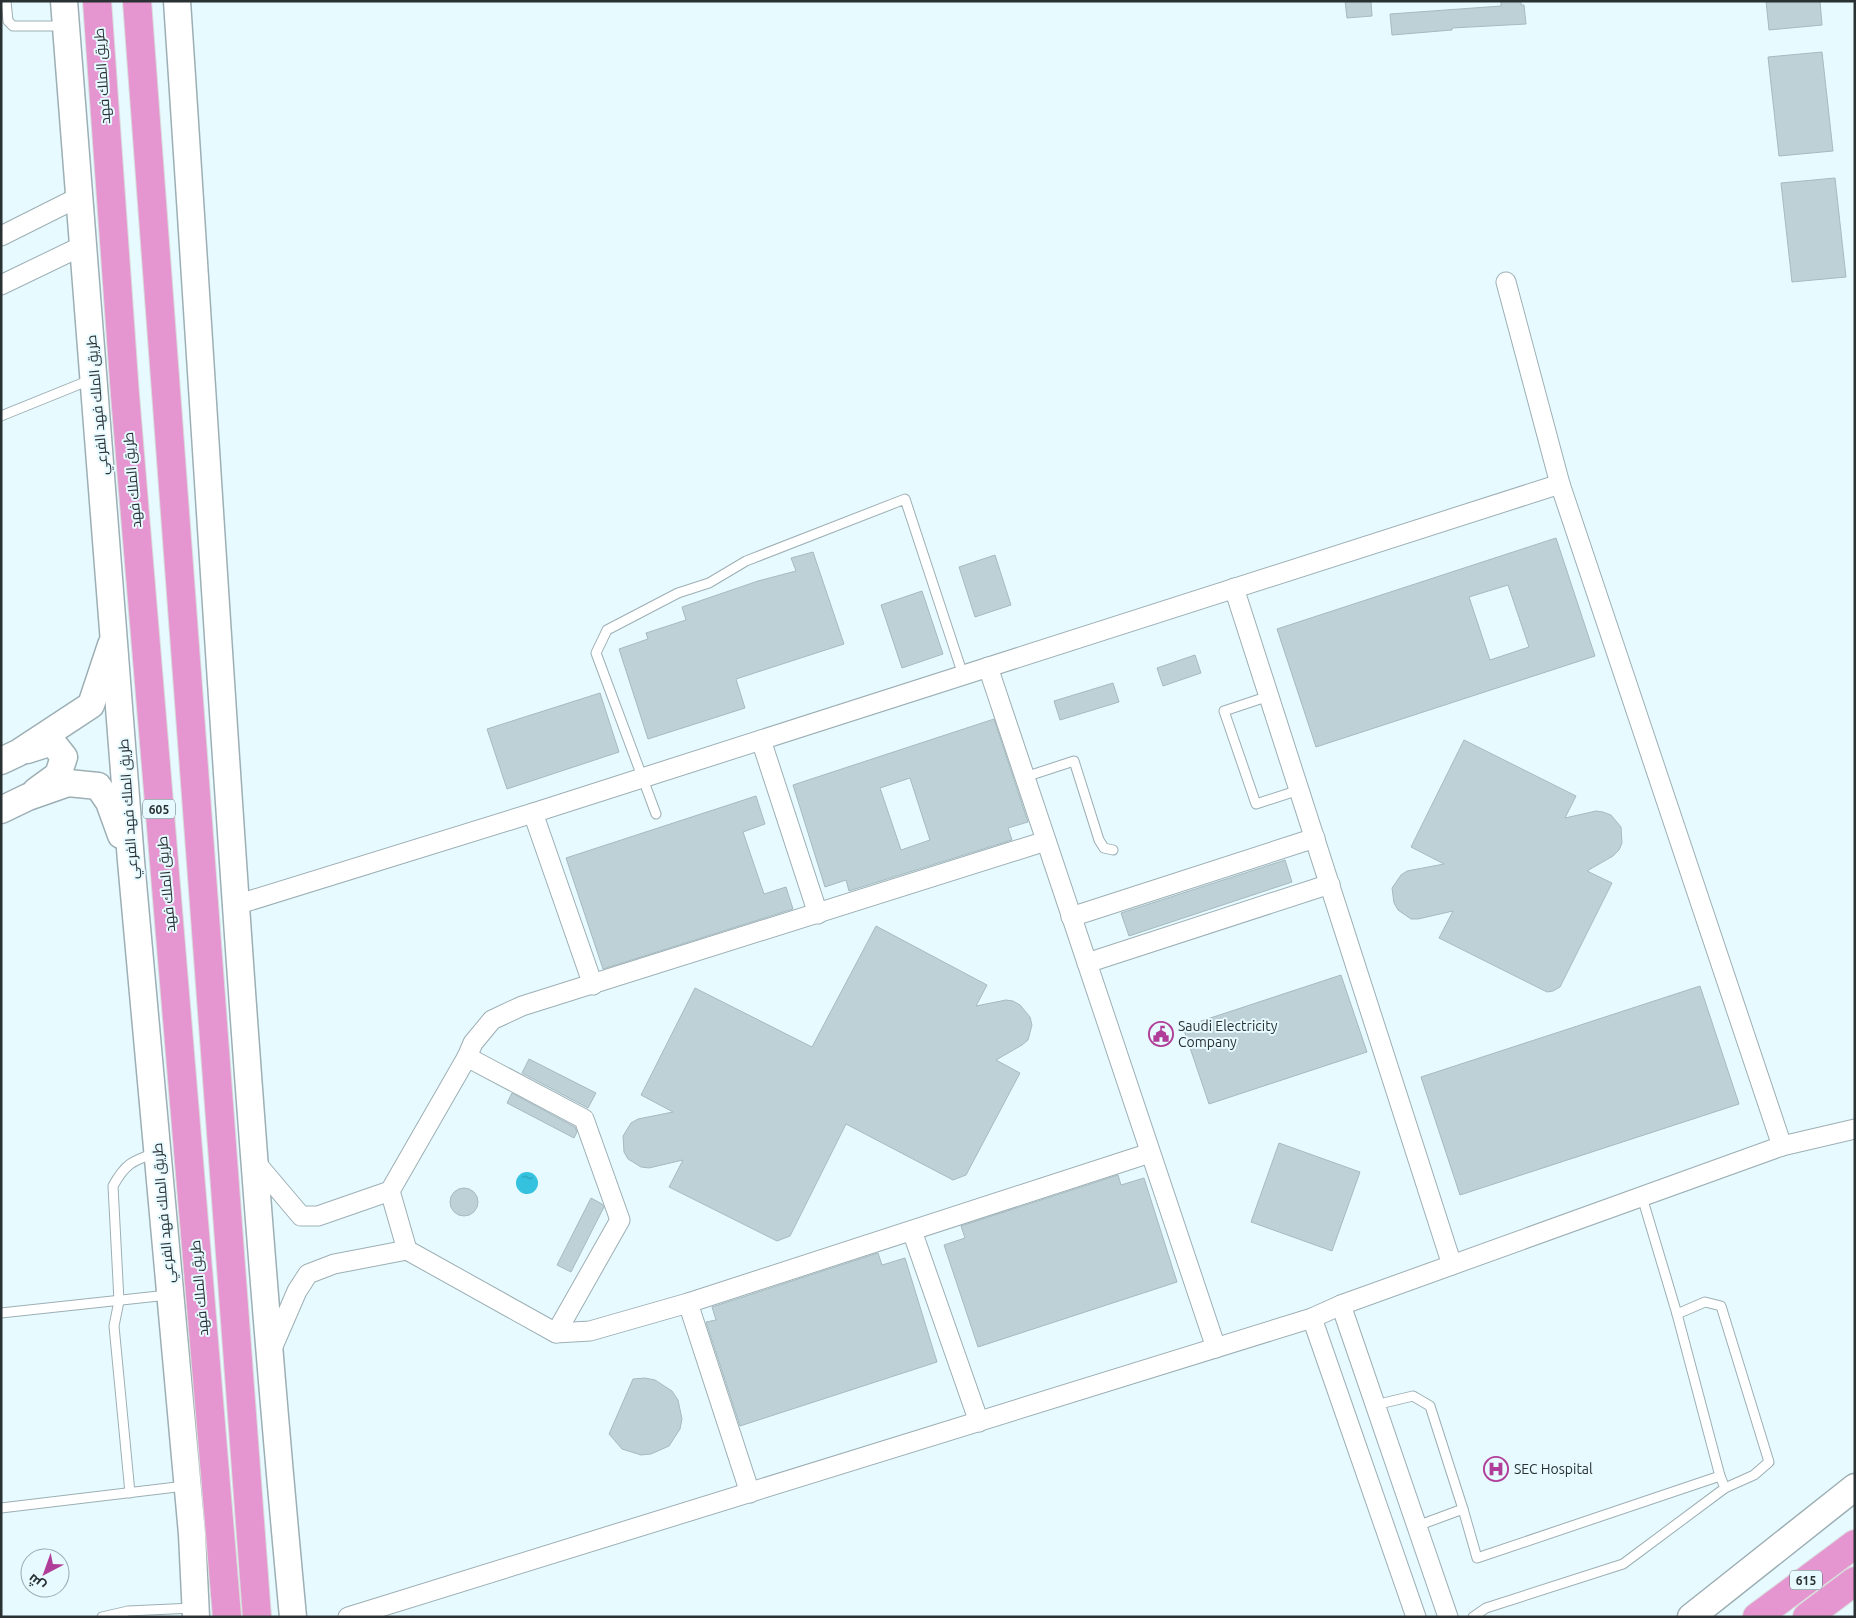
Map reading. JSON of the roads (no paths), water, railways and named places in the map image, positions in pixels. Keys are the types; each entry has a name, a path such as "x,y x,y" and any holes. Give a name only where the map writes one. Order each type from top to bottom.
{"highway":[{"name":"طريق الملك فهد","path":"97,1 125,395 227,1617"},
{"path":"137,1 257,1617"},
{"path":"146,1 152,183"},
{"name":"615","path":"1757,1617 1855,1544"},
{"name":"615","path":"1807,1617 1855,1582"}],"main road":[{"path":"177,1 236,905 257,1164 269,1357 293,1617"},
{"name":"طريق الملك فهد الفرعي","path":"65,14 95,378 131,861 188,1486 196,1613"},
{"path":"10,757 91,705 115,635"},
{"path":"10,757 52,742 64,757 58,775 28,797"},
{"path":"1,810 28,797 68,783 98,786 109,802 131,861"},
{"path":"1691,1617 1855,1487"}],"street":[{"path":"1,236 79,197"},
{"path":"1,285 84,245"},
{"path":"1506,282 1560,484 1782,1146"},
{"path":"236,905 533,813 1560,484"},
{"path":"1234,588 1452,1265"},
{"path":"988,668 1216,1348"},
{"path":"761,740 818,914"},
{"path":"533,813 593,985"},
{"path":"1071,917 1315,838"},
{"path":"257,1164 301,1216 318,1216 390,1191 467,1057 473,1043 492,1020 522,1006 1046,841"},
{"path":"1087,963 1330,884"},
{"path":"467,1057 584,1119 620,1220 556,1333"},
{"path":"348,1617 1312,1318 1341,1305 1782,1146 1855,1129"},
{"path":"269,1357 297,1291 308,1274 334,1264 407,1250 556,1333 590,1331 688,1303 1150,1153"},
{"path":"390,1191 407,1250"},
{"path":"912,1231 979,1422"},
{"path":"688,1303 750,1493"},
{"path":"1341,1305 1448,1617"},
{"path":"1312,1318 1416,1617"}],"lane":[{"path":"6,1 8,21 13,26 65,14"},
{"path":"1,416 95,378"},
{"path":"656,814 596,653 607,630 678,592 709,583 746,560 905,499 963,675"},
{"path":"1269,696 1224,711 1256,804 1299,790"},
{"path":"1024,777 1074,761 1099,840 1104,848 1112,850"},
{"path":"130,1493 114,1326 119,1301 113,1186 122,1170 132,1161 157,1152"},
{"path":"1642,1196 1677,1314 1720,1476 1725,1488"},
{"path":"1,1313 170,1295"},
{"path":"1473,1617 1486,1608 1623,1564 1725,1488 1754,1474 1769,1462 1721,1306 1706,1302 1677,1314"},
{"path":"1375,1405 1413,1396 1430,1406 1477,1558 1720,1476"},
{"path":"1,1508 188,1486"},
{"path":"1417,1526 1463,1508"},
{"path":"102,1617 128,1611 196,1613"}],"water":[{"path":"527,1172 537,1179 538,1183 531,1193 527,1194 517,1187 516,1183 523,1173"}],"place":[{"name":"Saudi Electricity Company","path":"1161,1034"},
{"name":"SEC Hospital","path":"1496,1469"}]}
